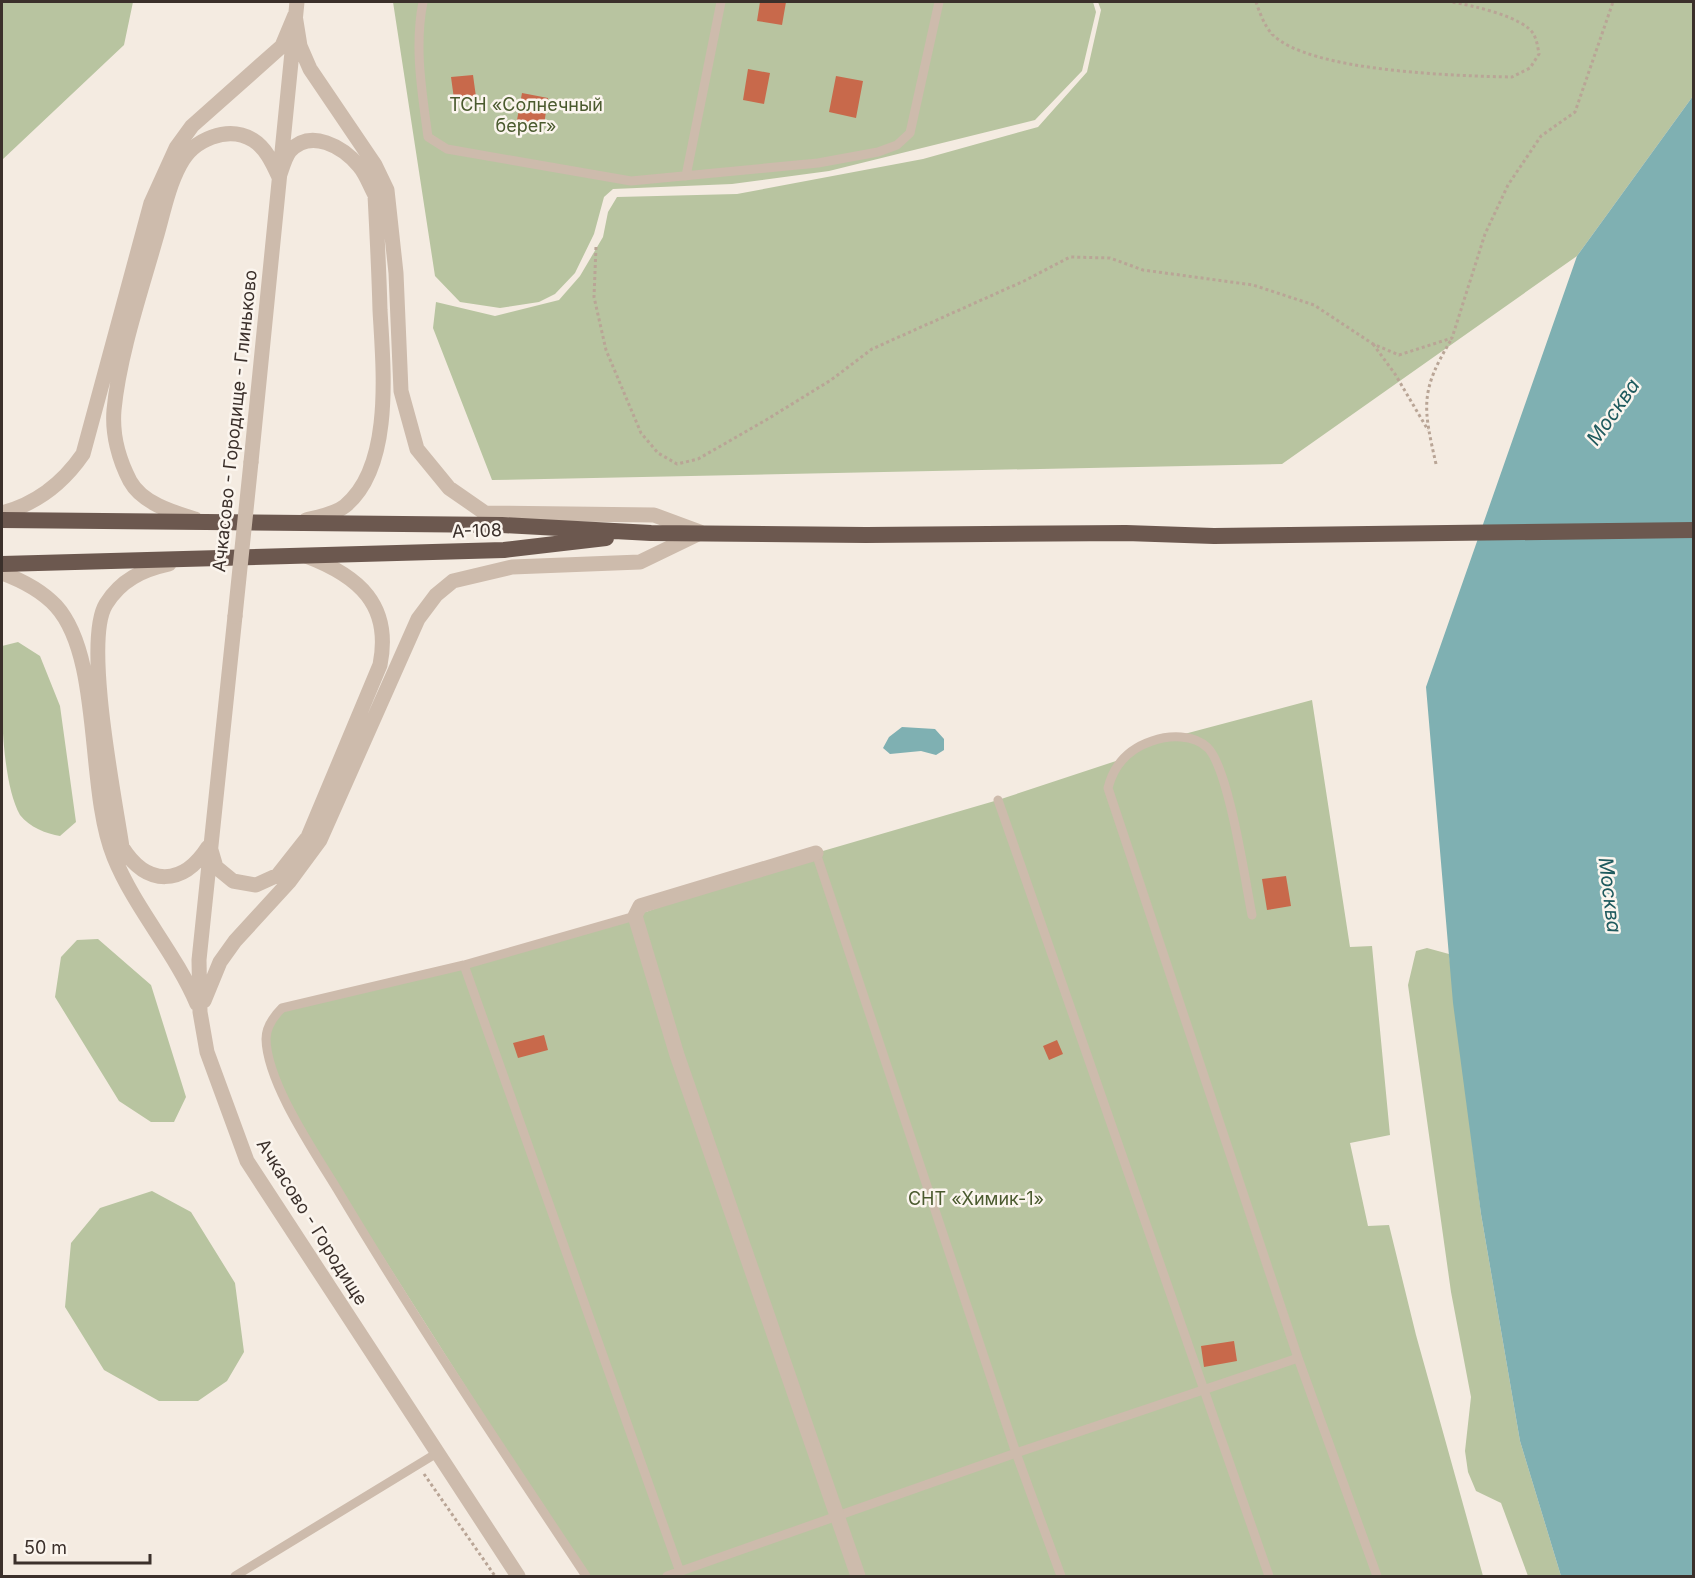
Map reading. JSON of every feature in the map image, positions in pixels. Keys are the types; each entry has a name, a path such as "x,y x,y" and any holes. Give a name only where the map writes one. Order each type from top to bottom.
{"highway":[{"name":"А-108","path":"2,520 502,525 651,532 1125,533 1214,536 1694,530"},
{"name":"А-108","path":"2,564 504,550 651,532"}],"street":[{"name":"Ачкасово - Городище - Глиньково","path":"210,844 296,8"},
{"path":"2,513 27,504 69,475 83,454 151,202 164,171 176,148 192,126 282,46 296,8"},
{"path":"296,8 300,46 310,69 375,165 387,190 396,273 401,391 417,449 449,488 485,513 654,515 702,532"},
{"path":"204,521 175,513 147,499 130,482 114,438 114,411 134,314 180,163 195,147 207,139 225,133 238,133 255,140 270,157 279,177"},
{"path":"279,177 290,151 305,140 322,140 336,147 359,167 375,195 384,393 375,458 364,482 345,506 321,517 287,523"},
{"path":"200,1012 220,962 234,941 289,882 320,840 418,619 436,596 453,581 512,567 640,562 702,532"},
{"path":"210,844 216,867 232,881 256,885 278,875 308,837 380,665 385,642 381,618 366,594 334,566 302,555"},
{"path":"196,558 147,569 124,581 105,606 98,630 97,674 122,847 128,858 140,870 154,876 177,875 198,863 210,844"},
{"path":"2,573 44,595 57,607 75,638 87,690 105,826 113,856 129,887 188,983 200,1012"},
{"name":"Ачкасово - Городище","path":"210,844 199,960 200,1012 207,1052 247,1161 518,1576"},
{"path":"816,853 640,906 635,916 677,1055 858,1576"}],"lane":[{"path":"423,2 419,23 419,72 428,137 447,149 632,181 818,162 878,152 897,145 910,133 939,2"},
{"path":"686,176 721,2"},
{"path":"1252,915 1223,772 1208,748 1178,736 1139,746 1122,759 1112,772 1108,788 1298,1358 1377,1576"},
{"path":"998,800 1269,1576"},
{"path":"816,853 1016,1452 1061,1576"},
{"path":"586,1576 405,1303 294,1117 272,1068 266,1038 271,1019 282,1008 464,965 635,916"},
{"path":"464,965 680,1572"},
{"path":"667,1576 1016,1452 1298,1358"},
{"path":"235,1576 437,1453"}],"path":[{"path":"1256,2 1272,34 1295,50 1379,70 1512,77 1530,68 1539,54 1534,34 1524,25 1477,7 1451,2"},
{"path":"1436,464 1428,431 1426,399 1432,371 1452,338 1485,234 1508,184 1541,136 1575,112 1613,2"},
{"path":"596,247 594,297 606,350 641,433 658,453 677,464 698,459 766,420 831,380 872,349 1024,281 1070,257 1110,258 1143,270 1253,285 1314,306 1373,344 1399,355 1452,338"},
{"path":"1373,344 1395,374 1428,431"},
{"path":"418,1466 495,1576"}],"green space":[{"path":"2,2 133,2 124,45 2,160"},
{"name":"ТСН «Солнечный берег»","path":"393,2 1093,2 1096,12 1082,71 1035,120 829,171 732,184 613,189 604,197 594,234 575,273 555,294 539,302 500,308 460,302 435,276"},
{"path":"1098,2 1693,2 1693,96 1577,256 1282,464 492,480 433,328 436,302 495,316 559,300 580,276 603,237 608,212 617,197 737,194 923,159 1038,127 1087,72 1101,10"},
{"path":"18,642 40,656 60,706 76,822 60,836 50,834 28,823 20,815 13,799 3,735 2,646"},
{"name":"СНТ «Химик-1»","path":"1312,700 1350,947 1372,946 1390,1135 1350,1143 1368,1226 1389,1225 1416,1335 1483,1576 586,1576 294,1117 272,1068 266,1038 282,1008 464,965 634,916 816,853 998,800 1122,759 1139,746"},
{"path":"98,939 151,985 186,1097 174,1122 151,1122 119,1101 55,997 61,957 77,940"},
{"path":"1427,948 1449,954 1481,1214 1520,1441 1561,1576 1528,1576 1501,1503 1476,1491 1468,1472 1465,1451 1471,1397 1451,1292 1408,985 1416,951"},
{"path":"152,1191 191,1212 235,1283 244,1352 227,1381 198,1401 159,1401 104,1370 65,1307 71,1243 100,1208"}],"water":[{"name":"Москва","path":"1693,96 1693,1576 1561,1576 1520,1441 1481,1214 1453,1003 1426,687 1577,256"},
{"path":"902,727 935,729 944,739 944,750 936,755 921,751 890,754 883,748 889,737"}],"building":[{"path":"760,2 786,2 782,25 757,21"},
{"path":"748,69 770,73 764,104 743,100"},
{"path":"473,75 476,97 454,99 451,77"},
{"path":"836,76 863,81 856,118 829,112"},
{"path":"522,93 548,98 544,125 517,120"},
{"path":"1286,876 1291,906 1267,910 1262,879"},
{"path":"544,1035 548,1050 518,1058 513,1043"},
{"path":"1057,1040 1063,1054 1049,1060 1043,1046"},
{"path":"1234,1341 1237,1361 1204,1367 1201,1346"}]}
